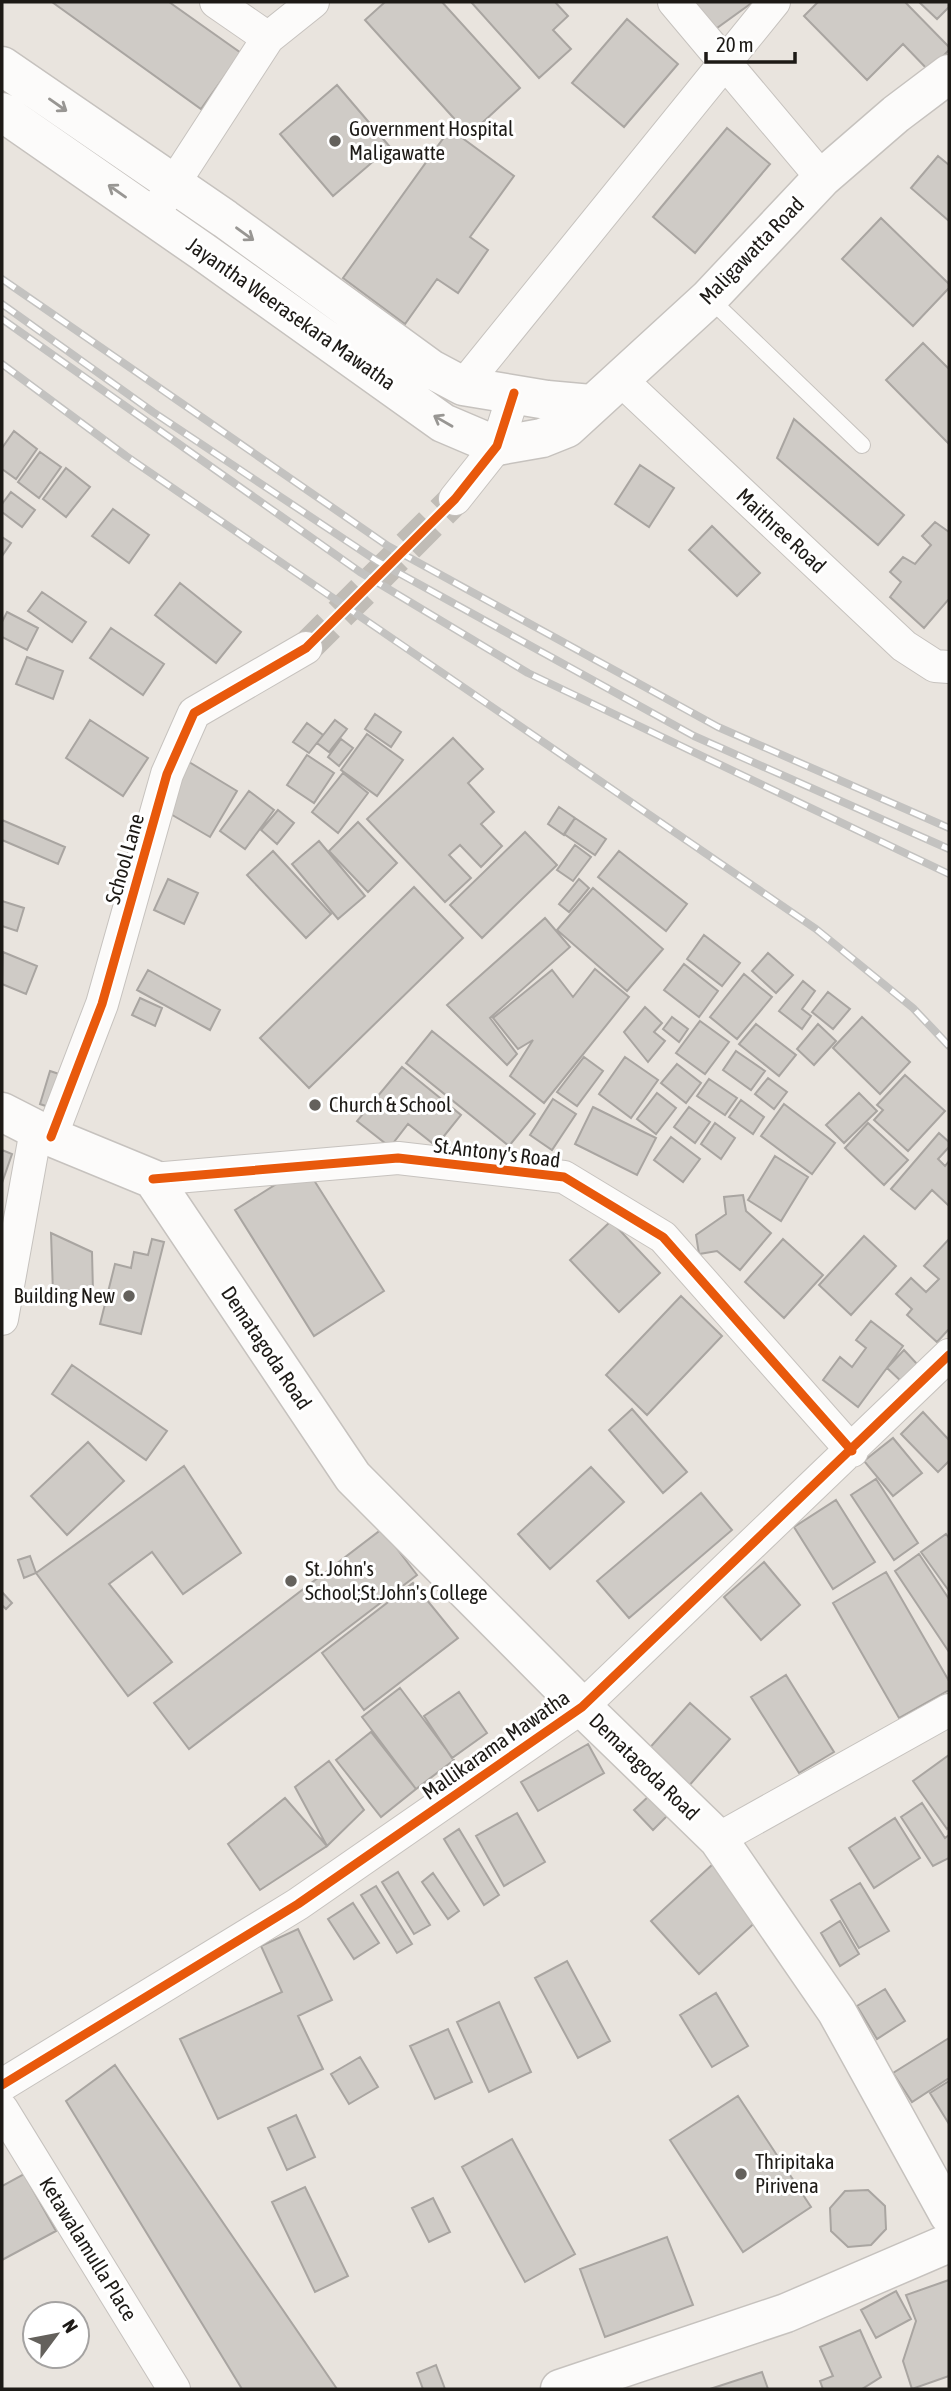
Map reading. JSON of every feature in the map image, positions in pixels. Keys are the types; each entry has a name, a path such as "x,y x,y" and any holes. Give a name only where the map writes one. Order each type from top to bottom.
{"main road":[{"name":"Jayantha Weerasekara Mawatha","path":"2,66 431,369 463,386 531,397"},
{"name":"Maligawatta Road","path":"591,404 621,380 709,298 822,178 895,114 948,76"},
{"name":"Jayantha Weerasekara Mawatha","path":"2,112 443,423 497,446"},
{"path":"287,312 310,281"},
{"path":"497,446 531,397 591,404"},
{"path":"497,446 542,438 567,428 591,404"},
{"path":"2,1112 43,1133 152,1179"},
{"name":"Dematagoda Road","path":"152,1179 353,1477 582,1707 719,1839 837,2012 949,2215"},
{"path":"560,2389 786,2313 949,2243"}],"street":[{"path":"216,2 268,38"},
{"path":"152,216 268,38 313,2"},
{"path":"674,2 822,178"},
{"path":"463,386 774,2"},
{"name":"Maithree Road","path":"621,380 904,646 935,666 949,667"},
{"path":"455,499 497,446"},
{"name":"School Lane","path":"2,1319 43,1133 102,1004 167,774 194,713 306,648"},
{"name":"St.Antony's Road","path":"152,1179 398,1158 565,1177 663,1237 852,1451"},
{"name":"Mallikarama Mawatha","path":"2,2085 298,1903 582,1707 852,1451 949,1355"},
{"path":"719,1839 949,1710"},
{"name":"Ketawalamulla Place","path":"2,2109 174,2389"}],"lane":[{"path":"709,298 862,445"}],"building":[{"path":"52,2 169,2 241,53 201,109"},
{"path":"385,2 442,2 520,88 469,135 365,20"},
{"path":"471,2 555,2 568,16 553,30 571,49 539,78"},
{"path":"688,2 753,2 710,33"},
{"path":"818,2 905,2 949,50 929,71 903,44 867,80 804,16"},
{"path":"919,2 949,2 949,7 937,19"},
{"path":"627,19 678,64 624,127 572,83"},
{"name":"Government Hospital Maligawatte","path":"337,85 390,147 333,196 280,134"},
{"path":"727,128 770,164 695,253 653,217"},
{"path":"450,129 514,176 470,237 488,250 458,293 437,279 405,324 343,278"},
{"path":"938,156 949,165 949,221 911,188"},
{"path":"881,218 949,284 949,288 913,326 842,259"},
{"path":"923,343 949,369 949,444 886,380"},
{"path":"794,419 904,515 878,545 777,458"},
{"path":"14,431 37,449 16,479 2,469 2,448"},
{"path":"40,452 61,467 39,498 18,482"},
{"path":"640,465 674,488 649,527 615,504"},
{"path":"66,468 90,487 66,517 43,499"},
{"path":"11,492 35,510 22,527 2,512 2,504"},
{"path":"113,509 149,535 129,563 92,536"},
{"path":"935,522 949,532 949,599 924,628 890,597 901,582 890,572 903,557 915,564 931,545 922,536"},
{"path":"712,526 760,573 737,596 689,550"},
{"path":"2,537 11,543 2,556"},
{"path":"180,583 241,632 216,663 155,615"},
{"path":"42,592 86,622 72,642 28,611"},
{"path":"7,612 38,628 27,650 2,637 2,622"},
{"path":"111,628 164,664 143,695 90,658"},
{"path":"27,657 63,671 53,699 16,684"},
{"path":"375,714 401,732 391,747 365,729"},
{"path":"90,720 148,758 123,796 66,758"},
{"path":"335,720 347,729 329,752 317,743"},
{"path":"307,723 323,735 309,753 293,742"},
{"path":"367,734 403,760 377,796 341,770"},
{"path":"453,738 483,769 468,783 494,812 481,824 502,846 481,867 460,845 449,855 471,878 445,902 367,819"},
{"path":"341,739 353,748 339,766 328,757"},
{"path":"307,755 334,773 314,803 287,785"},
{"path":"189,762 237,791 210,837 162,809"},
{"path":"343,773 368,793 338,833 312,812"},
{"path":"249,791 274,810 245,849 220,831"},
{"path":"559,807 575,818 564,835 548,824"},
{"path":"278,810 294,823 277,844 261,830"},
{"path":"575,818 606,839 595,855 564,834"},
{"path":"2,820 65,847 58,864 2,840"},
{"path":"358,822 397,863 368,892 329,851"},
{"path":"525,832 557,865 482,938 450,905"},
{"path":"319,841 365,896 338,919 292,864"},
{"path":"575,845 591,857 573,881 557,870"},
{"path":"273,851 331,914 306,938 247,875"},
{"path":"619,851 687,904 666,931 598,877"},
{"path":"168,879 198,893 184,924 154,910"},
{"path":"579,879 589,888 569,912 559,904"},
{"path":"414,887 463,938 309,1088 260,1038"},
{"path":"593,888 663,949 627,991 557,930"},
{"path":"2,901 24,908 17,931 2,926"},
{"path":"545,918 570,947 490,1018 517,1054 507,1065 447,1005"},
{"path":"704,935 740,963 722,986 687,959"},
{"path":"3,952 37,966 26,994 2,984"},
{"path":"768,953 793,975 776,993 752,971"},
{"path":"684,964 718,991 699,1017 664,990"},
{"path":"595,969 629,997 544,1103 510,1076 533,1040 518,1049 493,1018 552,970 573,997"},
{"path":"148,970 220,1010 210,1030 137,990"},
{"path":"744,974 772,997 737,1039 710,1017"},
{"path":"803,981 815,991 802,1009 811,1016 802,1029 779,1011"},
{"path":"828,992 850,1009 833,1029 812,1012"},
{"path":"140,998 162,1008 155,1026 132,1015"},
{"path":"645,1007 662,1023 654,1032 665,1041 648,1062 624,1032"},
{"path":"672,1017 688,1029 679,1042 663,1029"},
{"path":"862,1017 910,1062 880,1094 833,1048"},
{"path":"700,1021 729,1042 705,1074 676,1053"},
{"path":"756,1024 796,1055 779,1076 739,1044"},
{"path":"818,1024 836,1041 814,1065 797,1049"},
{"path":"432,1031 535,1114 509,1146 406,1063"},
{"path":"736,1051 765,1071 751,1090 723,1070"},
{"path":"584,1057 603,1071 577,1106 557,1092"},
{"path":"625,1057 658,1080 631,1118 599,1094"},
{"path":"677,1064 701,1083 686,1103 661,1083"},
{"path":"402,1067 461,1115 436,1146 408,1124 390,1147 357,1121"},
{"path":"50,1071 71,1078 60,1111 40,1104"},
{"path":"905,1075 945,1111 908,1151 874,1120 883,1110 877,1105"},
{"path":"768,1078 787,1092 774,1109 755,1094"},
{"path":"709,1079 737,1098 725,1115 697,1096"},
{"path":"657,1093 676,1108 656,1134 637,1119"},
{"path":"859,1093 877,1111 844,1143 826,1125"},
{"path":"553,1099 576,1114 552,1150 530,1135"},
{"path":"741,1100 764,1117 753,1134 729,1117"},
{"path":"784,1104 835,1143 812,1174 761,1136"},
{"path":"593,1107 656,1138 637,1175 575,1144"},
{"path":"689,1107 710,1122 695,1143 674,1127"},
{"path":"715,1123 735,1138 721,1159 701,1144"},
{"path":"868,1123 908,1160 884,1185 845,1148"},
{"path":"939,1133 949,1142 949,1147 938,1159 945,1166 949,1161 949,1206 932,1190 915,1209 891,1189"},
{"path":"671,1137 700,1159 683,1182 654,1160"},
{"path":"2,1150 12,1154 2,1183"},
{"path":"775,1156 808,1177 781,1221 748,1200"},
{"path":"305,1166 384,1291 314,1336 235,1210"},
{"path":"743,1195 746,1211 771,1233 740,1270 717,1251 699,1254 696,1235 726,1214 724,1197"},
{"path":"611,1221 660,1273 619,1312 570,1260"},
{"path":"51,1233 92,1252 93,1292 53,1293"},
{"path":"864,1236 896,1266 851,1315 819,1285"},
{"name":"Building New","path":"152,1239 164,1242 141,1334 100,1324 115,1264 131,1268 134,1252 148,1255"},
{"path":"783,1239 823,1275 784,1318 745,1282"},
{"path":"949,1239 949,1329 937,1342 907,1315 912,1309 896,1294 911,1278 926,1292 939,1279 924,1266"},
{"path":"681,1296 722,1336 647,1415 606,1375"},
{"path":"871,1321 903,1346 858,1407 823,1380 840,1357 852,1367 866,1348 856,1340"},
{"path":"904,1350 918,1365 902,1382 887,1368"},
{"path":"72,1365 167,1431 146,1460 52,1394"},
{"path":"632,1409 687,1472 663,1493 609,1430"},
{"path":"923,1412 949,1440 949,1461 938,1472 901,1434"},
{"path":"893,1438 922,1473 893,1496 864,1461"},
{"path":"88,1442 124,1481 67,1535 31,1496"},
{"path":"184,1466 241,1553 183,1594 152,1552 109,1584 172,1662 128,1696 36,1573"},
{"path":"591,1467 624,1502 550,1569 518,1534"},
{"path":"876,1479 918,1543 894,1560 851,1495"},
{"path":"701,1493 732,1530 629,1618 597,1581"},
{"path":"836,1500 875,1562 833,1589 794,1527"},
{"path":"382,1529 417,1575 189,1749 154,1703"},
{"path":"946,1534 949,1538 949,1591 921,1552"},
{"path":"919,1554 949,1599 949,1652 895,1571"},
{"path":"30,1556 36,1573 24,1578 18,1560"},
{"path":"764,1562 800,1605 761,1640 724,1597"},
{"path":"886,1572 949,1681 949,1690 899,1718 833,1603"},
{"path":"413,1583 458,1638 364,1710 322,1653"},
{"path":"2,1592 12,1603 6,1609 2,1605"},
{"path":"786,1675 834,1752 799,1773 751,1697"},
{"path":"400,1688 454,1760 416,1789 362,1717"},
{"path":"459,1692 487,1733 452,1758 424,1716"},
{"path":"690,1703 730,1739 687,1788 646,1752"},
{"path":"371,1732 416,1789 381,1817 336,1760"},
{"path":"588,1744 604,1773 538,1811 521,1782"},
{"path":"949,1755 949,1827 947,1829 913,1781"},
{"path":"329,1761 364,1810 327,1846 295,1787"},
{"path":"650,1795 669,1814 653,1830 634,1810"},
{"path":"285,1798 327,1846 260,1890 228,1844"},
{"path":"922,1803 945,1838 949,1835 949,1858 933,1866 901,1817"},
{"path":"517,1813 545,1862 504,1886 476,1836"},
{"path":"895,1818 920,1858 874,1888 849,1848"},
{"path":"459,1829 499,1895 484,1905 444,1839"},
{"path":"713,1864 761,1917 699,1974 651,1921"},
{"path":"398,1872 430,1925 414,1934 382,1882"},
{"path":"433,1873 459,1911 448,1919 422,1882"},
{"path":"860,1883 889,1931 859,1948 831,1900"},
{"path":"376,1886 412,1944 397,1953 361,1895"},
{"path":"353,1903 379,1943 354,1959 328,1919"},
{"path":"840,1921 859,1954 840,1966 821,1933"},
{"path":"298,1929 332,2000 298,2016 323,2069 218,2119 180,2039 282,1992 261,1946"},
{"path":"567,1961 610,2041 578,2058 535,1978"},
{"path":"885,1989 905,2021 877,2039 857,2006"},
{"path":"716,1993 748,2046 712,2067 680,2015"},
{"path":"499,2002 531,2072 489,2092 457,2022"},
{"path":"448,2029 472,2082 435,2099 410,2046"},
{"path":"949,2038 949,2078 912,2102 893,2073"},
{"path":"360,2057 378,2087 349,2104 331,2074"},
{"path":"115,2065 337,2389 242,2389 66,2101"},
{"path":"949,2081 949,2124 930,2093"},
{"name":"Thripitaka Pirivena","path":"738,2096 811,2207 743,2252 670,2140"},
{"path":"296,2115 315,2157 287,2170 268,2128"},
{"path":"512,2139 575,2254 525,2282 462,2167"},
{"path":"24,2174 56,2231 2,2260 2,2186"},
{"path":"305,2187 348,2276 315,2292 272,2202"},
{"path":"868,2190 885,2206 886,2229 871,2245 848,2247 831,2231 830,2208 845,2191"},
{"path":"433,2198 450,2232 429,2242 412,2208"},
{"path":"667,2237 693,2305 605,2337 580,2269"},
{"path":"949,2280 949,2376 912,2389 903,2361 916,2321 906,2295"},
{"path":"896,2291 911,2319 876,2338 861,2310"},
{"path":"860,2330 881,2377 862,2389 823,2389 820,2381 833,2376 820,2347"},
{"path":"436,2365 445,2389 423,2389 417,2373"},
{"path":"762,2372 768,2389 710,2389"}],"tunnel":[{"path":"306,648 455,499"}],"railway":[{"path":"2,279 388,546 718,727 949,828"},
{"path":"2,304 153,412 377,561 694,736 949,849"},
{"path":"2,319 360,572 528,673 949,874"},
{"path":"2,364 126,456 816,929 913,1008 949,1046"}],"cycle path":[{"path":"51,1137 102,1004 167,774 194,713 306,648 455,499 497,446 514,393"},
{"path":"153,1179 398,1158 564,1177 663,1237 852,1451"},
{"path":"2,2085 298,1904 582,1707 949,1355"}],"place":[{"name":"Government Hospital Maligawatte","path":"335,141"},
{"name":"Church & School","path":"315,1105"},
{"name":"Building New","path":"129,1296"},
{"name":"St. John's School;St.John's College","path":"291,1581"},
{"name":"Thripitaka Pirivena","path":"741,2174"}]}
